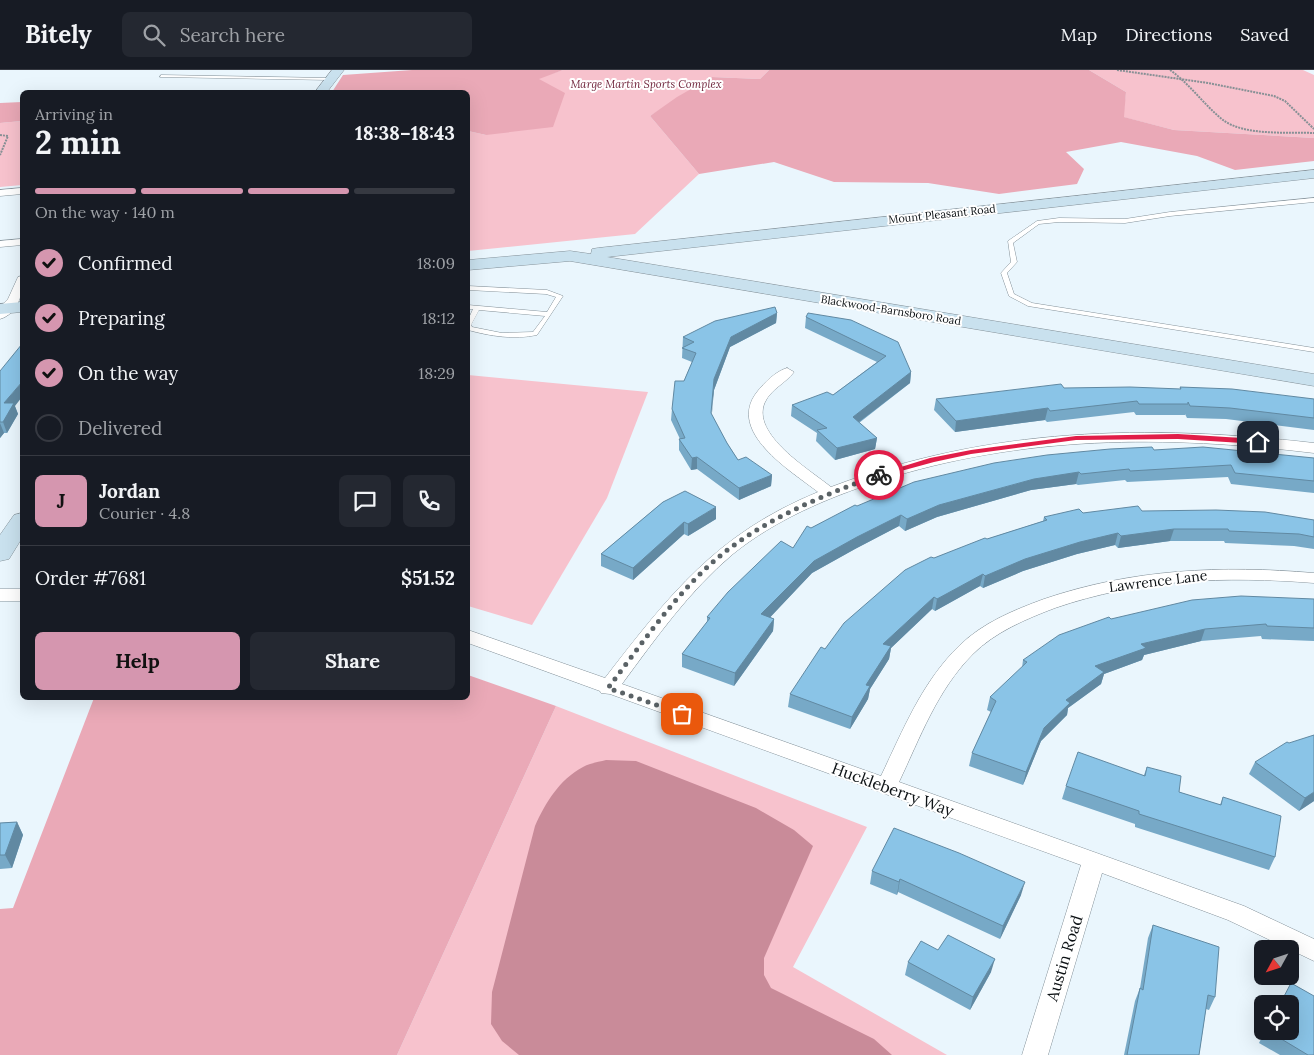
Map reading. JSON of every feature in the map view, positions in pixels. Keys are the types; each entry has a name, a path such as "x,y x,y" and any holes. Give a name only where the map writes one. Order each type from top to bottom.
{"main road":[{"path":"322,90 334,74"},
{"name":"Mount Pleasant Road","path":"570,256 1314,174"},
{"name":"Blackwood-Barnsboro Road","path":"470,266 570,256 1314,380"},
{"path":"0,554 20,523"}],"street":[{"path":"0,193 20,191"},
{"path":"0,244 20,242"},
{"path":"7,310 14,300 20,285"},
{"path":"787,372 758,398 754,407 755,418 769,444 776,452 829,493"},
{"path":"608,688 682,593 729,549 769,523 829,493 886,472 932,460 995,448 1076,438 1178,436 1314,448"},
{"name":"Lawrence Lane","path":"886,787 922,712 939,682 967,650 982,637 1012,619 1053,602 1105,587 1142,580 1225,574 1261,574 1314,578"},
{"path":"0,595 20,594"},
{"name":"Huckleberry Way","path":"470,637 608,688 1094,860 1236,913 1312,944"},
{"name":"Austin Road","path":"1035,1055 1094,860"}],"lane":[{"path":"162,76 334,74"},
{"path":"1314,200 1170,214 1125,221 1080,219 1037,223 1010,242 1014,262 1004,273 1011,295 1030,305 1314,350"},
{"path":"470,288 560,296 550,314 535,334 517,336 487,334 470,328"},
{"path":"470,307 550,314"},
{"path":"470,321 477,308"}],"path":[{"path":"1117,70 1183,79 1274,96 1284,101 1314,129"},
{"path":"1170,70 1183,79 1223,120 1233,126 1258,132 1314,133"},
{"path":"0,135 8,136 0,155"}],"green space":[{"name":"Marge Martin Sports Complex","path":"563,70 769,70 760,79 712,77 650,116 699,174 635,234 470,251 470,131 486,135 538,78"},
{"path":"1089,70 1303,70 1314,75 1314,138 1174,130 1123,117 1126,92"},
{"path":"20,121 20,185 0,187 0,123"},
{"path":"470,375 648,392 607,498 532,625 470,607"},
{"path":"556,706 867,827 793,967 947,1055 397,1055"}],"shaded area":[{"path":"412,70 563,70 539,79 565,93 553,127 486,135 470,131 470,90 333,90 343,75"},
{"path":"769,70 1089,70 1126,92 1124,117 1174,130 1314,138 1314,161 1235,170 1197,156 1121,142 1066,152 1084,169 1077,184 999,194 928,183 834,182 774,162 699,174 650,116 677,97 712,77 760,79"},
{"path":"20,102 20,121 0,123 0,103"},
{"path":"470,676 556,706 397,1055 0,1055 0,909 13,908 93,700 470,700"},
{"path":"606,760 636,761 756,808 794,830 813,846 764,958 764,975 771,988 874,1039 892,1055 519,1055 502,1041 491,1024 492,992 535,826 554,792 567,778 586,766"}],"building":[{"path":"775,307 777,313 731,337 714,379 711,413 727,443 738,460 746,457 772,475 739,488 697,457 692,458 679,439 685,438 672,409 675,381 684,381 696,353 682,348 694,342 683,337 715,321"},
{"path":"808,313 851,320 898,342 911,372 853,417 877,438 837,448 817,430 827,428 792,405 827,392 833,395 886,356 806,317"},
{"path":"20,346 20,384 4,403 14,403 3,422 0,422 0,371"},
{"path":"1061,384 1064,388 1130,387 1181,389 1180,387 1232,389 1314,399 1314,418 1230,408 1190,406 1188,402 1188,404 1139,404 1137,401 1050,411 1048,408 956,421 936,399"},
{"path":"1152,447 1154,450 1203,447 1314,458 1314,481 1235,473 1231,465 1130,471 1129,469 1081,474 1079,472 1034,479 939,505 907,519 901,515 814,561 761,614 774,619 735,673 682,654 710,618 707,617 728,592 781,541 793,548 807,526 811,528 855,505 857,506 914,482 994,463 1047,455"},
{"path":"685,491 716,507 688,524 684,522 633,568 601,554 663,502"},
{"path":"1138,506 1142,511 1216,510 1265,512 1314,520 1314,537 1299,534 1229,531 1228,529 1174,529 1121,536 1118,533 1080,542 1025,559 985,576 983,574 937,599 934,597 883,644 891,646 866,685 870,686 852,717 790,694 821,647 825,649 844,623 905,570 931,557 934,558 985,538 987,539 1047,520 1044,517 1079,509 1083,513"},
{"path":"1241,596 1314,599 1314,628 1267,626 1266,624 1205,629 1141,644 1146,648 1095,666 1104,672 1066,700 1070,703 1044,728 1026,772 972,753 996,701 990,697 1027,662 1023,660 1059,635 1109,617 1111,619 1192,600"},
{"path":"1314,735 1314,792 1305,798 1255,762 1287,742"},
{"path":"1078,752 1145,776 1147,767 1181,776 1179,792 1221,805 1223,797 1281,816 1275,857 1139,814 1139,811 1066,786"},
{"path":"17,822 5,855 0,855 0,823"},
{"path":"894,828 959,853 1025,882 1003,926 900,879 899,882 872,871"},
{"path":"1153,925 1219,947 1215,997 1208,995 1199,1055 1127,1055 1140,988 1143,990"},
{"path":"948,935 995,959 973,997 908,962 921,941 938,950"},
{"path":"1290,985 1295,985 1314,996 1314,1055 1308,1055 1283,1040 1299,1040 1299,995 1285,995"}],"way so far":[{"path":"682,714 608,688 682,593 701,573 729,549 749,535 797,508 829,493 879,475"}],"route":[{"path":"879,475 932,460 971,452 1019,444 1076,438 1178,436 1258,442"}]}
